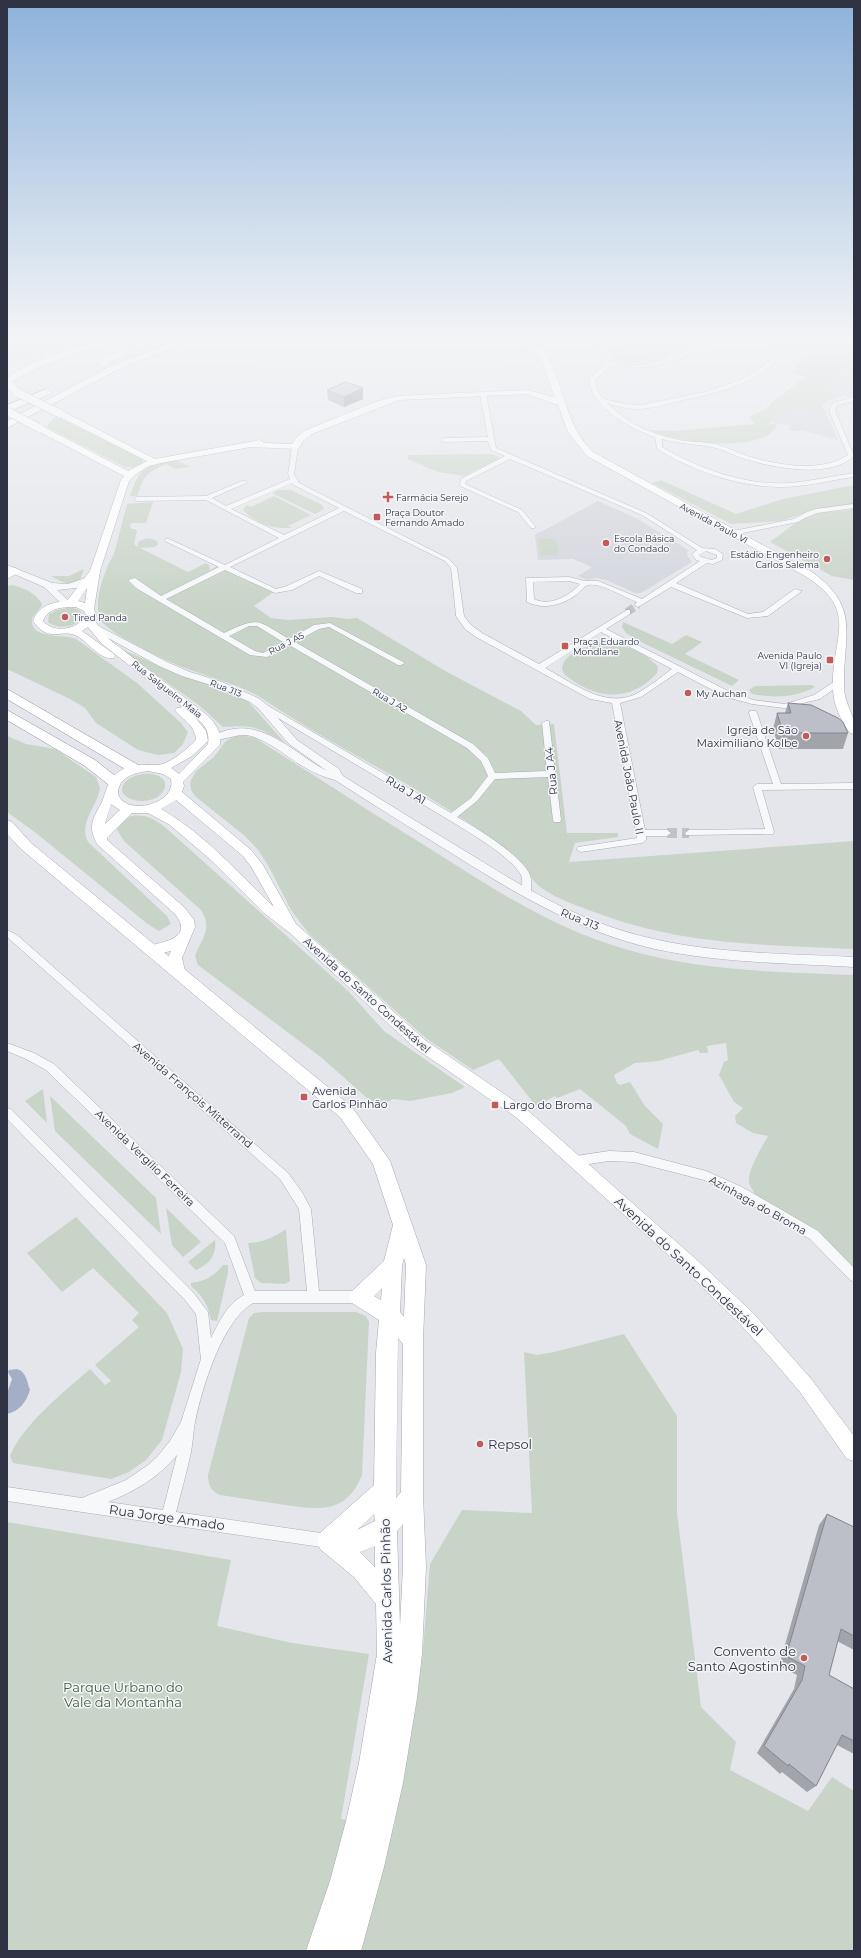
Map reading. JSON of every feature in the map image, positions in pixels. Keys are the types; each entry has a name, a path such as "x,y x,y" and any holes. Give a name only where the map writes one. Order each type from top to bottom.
{"highway":[{"path":"7,684 46,715"},
{"path":"7,694 46,715 135,769"},
{"path":"7,714 90,763 112,788"},
{"path":"7,726 24,734 68,750"}],"main road":[{"path":"44,430 129,474"},
{"path":"93,430 155,462"},
{"path":"90,619 84,606 69,604 50,608 40,616 38,621 41,626 54,631 72,630 80,627 90,619 95,571 125,480 129,474 155,462 252,445 298,443 314,430"},
{"name":"Avenida Paulo VI","path":"572,430 577,440 596,458 815,578 830,590 845,610 847,622 838,683 841,707 853,729"},
{"path":"69,604 95,571"},
{"name":"Rua Salgueiro Maia","path":"90,619 106,642 203,716 214,728 216,737"},
{"name":"Rua Salgueiro Maia","path":"72,630 100,648 173,703 195,722 202,734 202,741 192,751 174,763 160,768"},
{"path":"112,788 117,803 129,809 151,809 170,800 177,787 214,745 216,737"},
{"path":"177,787 175,775 169,770 148,767 126,772 112,788 99,818 98,827 100,837 106,846 184,916 189,925 175,958 178,971"},
{"name":"Avenida do Santo Condestável","path":"177,787 257,865 294,930"},
{"path":"100,837 129,809"},
{"name":"Avenida do Santo Condestável","path":"151,809 164,815 196,840 269,910 294,930 420,1044 521,1113 576,1162 747,1319 806,1386 854,1452"},
{"path":"7,826 26,846"},
{"path":"7,838 26,846"},
{"name":"Avenida Carlos Pinhão","path":"26,846 153,950 346,1112 381,1161 416,1265 413,1340 412,1496 415,1560 400,1656 343,1881 320,1951"},
{"path":"153,950 178,933 183,926 184,916"},
{"path":"153,950 171,947 182,939"},
{"name":"Avenida Carlos Pinhão","path":"347,1951 366,1890 383,1821 404,1712 400,1656 388,1600 385,1490 386,1353 392,1290 392,1266 403,1224"},
{"path":"392,1266 359,1297 390,1316 413,1340"},
{"path":"328,1541 385,1490"},
{"path":"328,1541 361,1541 386,1527 412,1496"},
{"path":"328,1541 362,1569 388,1600"}],"street":[{"path":"489,430 493,449 644,514 701,550 713,550 721,557 717,561 704,562 640,604 598,583 585,584 569,580 529,580 530,600 536,604 544,605 558,601 585,584"},
{"path":"643,430 658,437 718,447 746,457 783,466 831,465 845,461 851,456 839,430"},
{"path":"658,437 660,444 658,448 673,457 747,480 782,485 854,475"},
{"path":"444,440 490,439"},
{"path":"298,443 291,472 293,480 298,485 447,560 456,572 459,612 464,622 479,635 593,697 616,702 627,701 638,696 677,669"},
{"path":"509,457 463,480 462,485 520,511 533,527"},
{"path":"226,509 278,485 293,480"},
{"path":"137,499 207,498 244,482"},
{"path":"207,498 284,538"},
{"path":"733,533 796,521 801,517 822,510 839,510 854,506"},
{"path":"161,599 344,508"},
{"path":"167,540 275,590 289,588 319,574 359,591"},
{"path":"701,550 697,551 696,556 704,562"},
{"path":"9,573 47,585 67,587 78,585 88,580"},
{"path":"9,573 45,592 50,598 50,608"},
{"name":"Rua J A5","path":"132,580 139,586 253,653 264,655 317,627 330,625 402,663"},
{"path":"671,584 747,616 765,614 798,591"},
{"path":"47,585 69,604"},
{"path":"540,667 627,612"},
{"name":"Rua J13","path":"90,619 163,664 254,700 262,706 293,742 335,771 339,778"},
{"name":"Rua J A2","path":"223,636 248,624 258,624 470,746 485,760 492,776"},
{"path":"601,629 652,654 677,669 740,698 760,704 782,705 811,711"},
{"path":"782,705 817,697 838,683"},
{"name":"Avenida João Paulo II","path":"581,849 642,840 616,702"},
{"name":"Rua J A1","path":"262,706 450,817 511,860 525,874 528,886 526,894"},
{"path":"753,713 778,787"},
{"path":"836,720 853,729"},
{"name":"Rua J A4","path":"546,723 557,820"},
{"name":"Rua J13","path":"216,737 239,730 248,730 265,737 325,776 339,778 526,894 586,923 654,944 702,953 854,962"},
{"path":"450,817 458,813 483,792 492,776 552,774"},
{"path":"689,833 770,832 758,787 854,786"},
{"path":"641,833 667,833"},
{"name":"Avenida François Mitterrand","path":"7,933 14,937 284,1176 305,1209 313,1295"},
{"name":"Avenida Vergílio Ferreira","path":"7,1047 30,1056 50,1067 230,1240 251,1297"},
{"path":"7,1112 189,1296 202,1312 207,1360"},
{"name":"Azinhaga do Broma","path":"576,1162 608,1156 634,1157 706,1176 738,1191 814,1235 854,1276"},
{"path":"168,1516 184,1452 188,1422 207,1360 230,1314 239,1304 251,1297 313,1295 359,1297"},
{"path":"80,1505 125,1489 144,1478 172,1451 188,1422"},
{"name":"Rua Jorge Amado","path":"7,1494 168,1516 328,1541"}],"shaded area":[{"path":"802,430 834,430 838,440"},
{"name":"Escola Básica do Condado","path":"598,501 636,518 688,550 687,555 692,562 641,593 635,593 606,580 596,578 587,580 578,576 592,567 573,559 538,560 535,535"}],"green space":[{"path":"53,430 85,430 142,459 143,463 136,467 125,467"},
{"path":"650,430 774,430 767,436 741,443 708,443 675,438"},
{"path":"492,454 499,457 499,459 464,476 438,472 408,459 407,455"},
{"path":"174,459 190,467 175,469 166,464 159,467 144,479 137,496 130,496 140,473 144,469"},
{"path":"661,480 736,514 783,499 854,485 854,504 833,509 816,509 782,521 731,524 652,483"},
{"path":"278,490 291,490 322,505 324,509 315,514 272,493"},
{"path":"274,496 311,515 288,526 292,528 278,528 266,525 254,519 243,510 246,505 251,507"},
{"path":"153,502 146,523 131,523 130,528 137,530 134,544 138,547 138,542 148,538 152,539 157,541 158,544 155,547 140,548 188,572 206,563 209,565 210,570 219,565 275,591 254,606 271,618 288,620 332,617 348,619 357,618 447,672 521,711 536,725 554,724 567,833 618,833 618,837 575,843 569,862 854,841 854,949 724,942 660,932 629,924 566,901 539,886 516,858 504,848 419,791 307,727 255,694 171,662 117,634 103,623 99,617 98,599 100,588 110,560 114,554 127,504"},
{"name":"Estádio Engenheiro Carlos Salema","path":"854,508 854,580 832,576 770,542 802,519 816,513"},
{"path":"538,539 556,539 559,555 541,556"},
{"path":"84,569 80,580 72,583 62,582 51,576 69,576"},
{"path":"13,585 29,592 42,604 32,619 33,626 36,630 49,635 76,639 137,683 181,723 188,732 183,744 174,753 158,755 138,750 96,723 85,708 70,699 7,669 7,586"},
{"path":"67,608 76,609 82,613 83,615 81,619 77,623 62,627 52,625 48,622 49,614 57,610"},
{"path":"623,622 672,644 686,635 702,642 685,654 739,680 732,686 637,640 626,633 622,627"},
{"path":"600,643 616,644 639,652 653,661 658,667 657,673 635,690 623,694 599,693 587,689 564,674 562,668 567,658 571,654 583,648"},
{"path":"117,647 184,677 213,685 246,699 285,743 269,733 256,728 243,726 223,727 200,706"},
{"path":"812,685 815,687 807,691 784,696 752,694 749,690 755,686"},
{"path":"240,735 255,738 506,896 529,909 599,941 653,956 710,966 767,971 854,975 854,1271 755,1194 751,1187 749,1183 750,1172 768,1136 753,1133 736,1123 735,1116 743,1108 734,1102 719,1075 724,1062 728,1060 726,1043 707,1046 708,1053 700,1053 698,1050 658,1061 635,1063 614,1075 617,1083 620,1085 630,1082 645,1106 663,1124 658,1149 630,1134 626,1126 580,1089 557,1098 555,1096 536,1106 499,1059 473,1070 427,1039 309,934 291,910 259,851 245,836 196,797 191,790 190,782 196,771 214,757 225,742"},
{"path":"7,736 26,744 55,749 96,777 100,788 85,828 88,842 167,916 171,924 159,931 149,925 36,833 7,812"},
{"path":"142,774 155,775 163,779 165,782 161,795 148,800 140,801 127,797 122,792 123,784 128,779"},
{"path":"131,816 150,818 166,828 348,991 384,1031 465,1087 452,1093 410,1101 393,1099 377,1107 322,1058 198,965 195,956 206,928 206,923 201,910 124,841 116,828 125,819"},
{"path":"43,1089 47,1123 25,1101"},
{"path":"50,1096 156,1198 161,1234 55,1131"},
{"path":"166,1208 201,1242 183,1257 172,1245"},
{"path":"76,1217 167,1313 183,1349 181,1372 162,1440 146,1460 129,1472 111,1479 13,1463 10,1456 24,1432 34,1420 90,1369 105,1385 111,1381 95,1365 139,1327 132,1320 139,1313 93,1268 62,1292 27,1253"},
{"path":"286,1229 290,1281 285,1284 261,1283 255,1278 248,1243 268,1239"},
{"path":"215,1240 215,1250 213,1255 205,1265 196,1270 188,1262"},
{"path":"223,1265 228,1265 228,1273 217,1321 211,1320 204,1301 199,1293 191,1286 191,1283 201,1281 209,1277"},
{"path":"356,1312 366,1316 369,1322 362,1475 355,1489 347,1498 338,1504 317,1508 279,1504 220,1495 214,1492 209,1485 208,1475 249,1318 254,1313"},
{"name":"Parque Urbano do Vale da Montanha","path":"624,1334 677,1416 677,1513 701,1707 736,1742 730,1770 808,1811 832,1777 854,1791 854,1951 7,1951 7,1522 231,1560 217,1626 292,1643 369,1654 341,1819 394,1828 422,1661 430,1564 462,1510 532,1513 524,1352 537,1355 554,1352"}],"water":[{"path":"17,1369 24,1374 30,1390 22,1405 16,1411 7,1414 7,1393 12,1379 8,1372 9,1370"}],"building":[{"path":"788,703 811,705 838,718 843,722 848,733 783,733 777,713 791,713"},
{"name":"Convento de Santo Agostinho","path":"827,1514 854,1527 854,1636 841,1629 829,1675 854,1689 854,1741 842,1735 816,1786 789,1764 788,1766 764,1746 802,1680 805,1666 786,1656"}],"tunnel":[{"path":"627,612 638,605"},
{"path":"667,833 689,833"}],"place":[{"name":"Farmácia Serejo","path":"388,497"},
{"name":"Praça Doutor Fernando Amado","path":"377,517"},
{"name":"Escola Básica do Condado","path":"606,543"},
{"name":"Estádio Engenheiro Carlos Salema","path":"827,559"},
{"name":"Tired Panda","path":"65,617"},
{"name":"Praça Eduardo Mondlane","path":"565,646"},
{"name":"Avenida Paulo VI (Igreja)","path":"830,660"},
{"name":"My Auchan","path":"688,693"},
{"name":"Igreja de São Maximiliano Kolbe","path":"806,736"},
{"name":"Avenida Carlos Pinhão","path":"304,1097"},
{"name":"Largo do Broma","path":"495,1105"},
{"name":"Repsol","path":"480,1444"},
{"name":"Convento de Santo Agostinho","path":"804,1658"}]}
